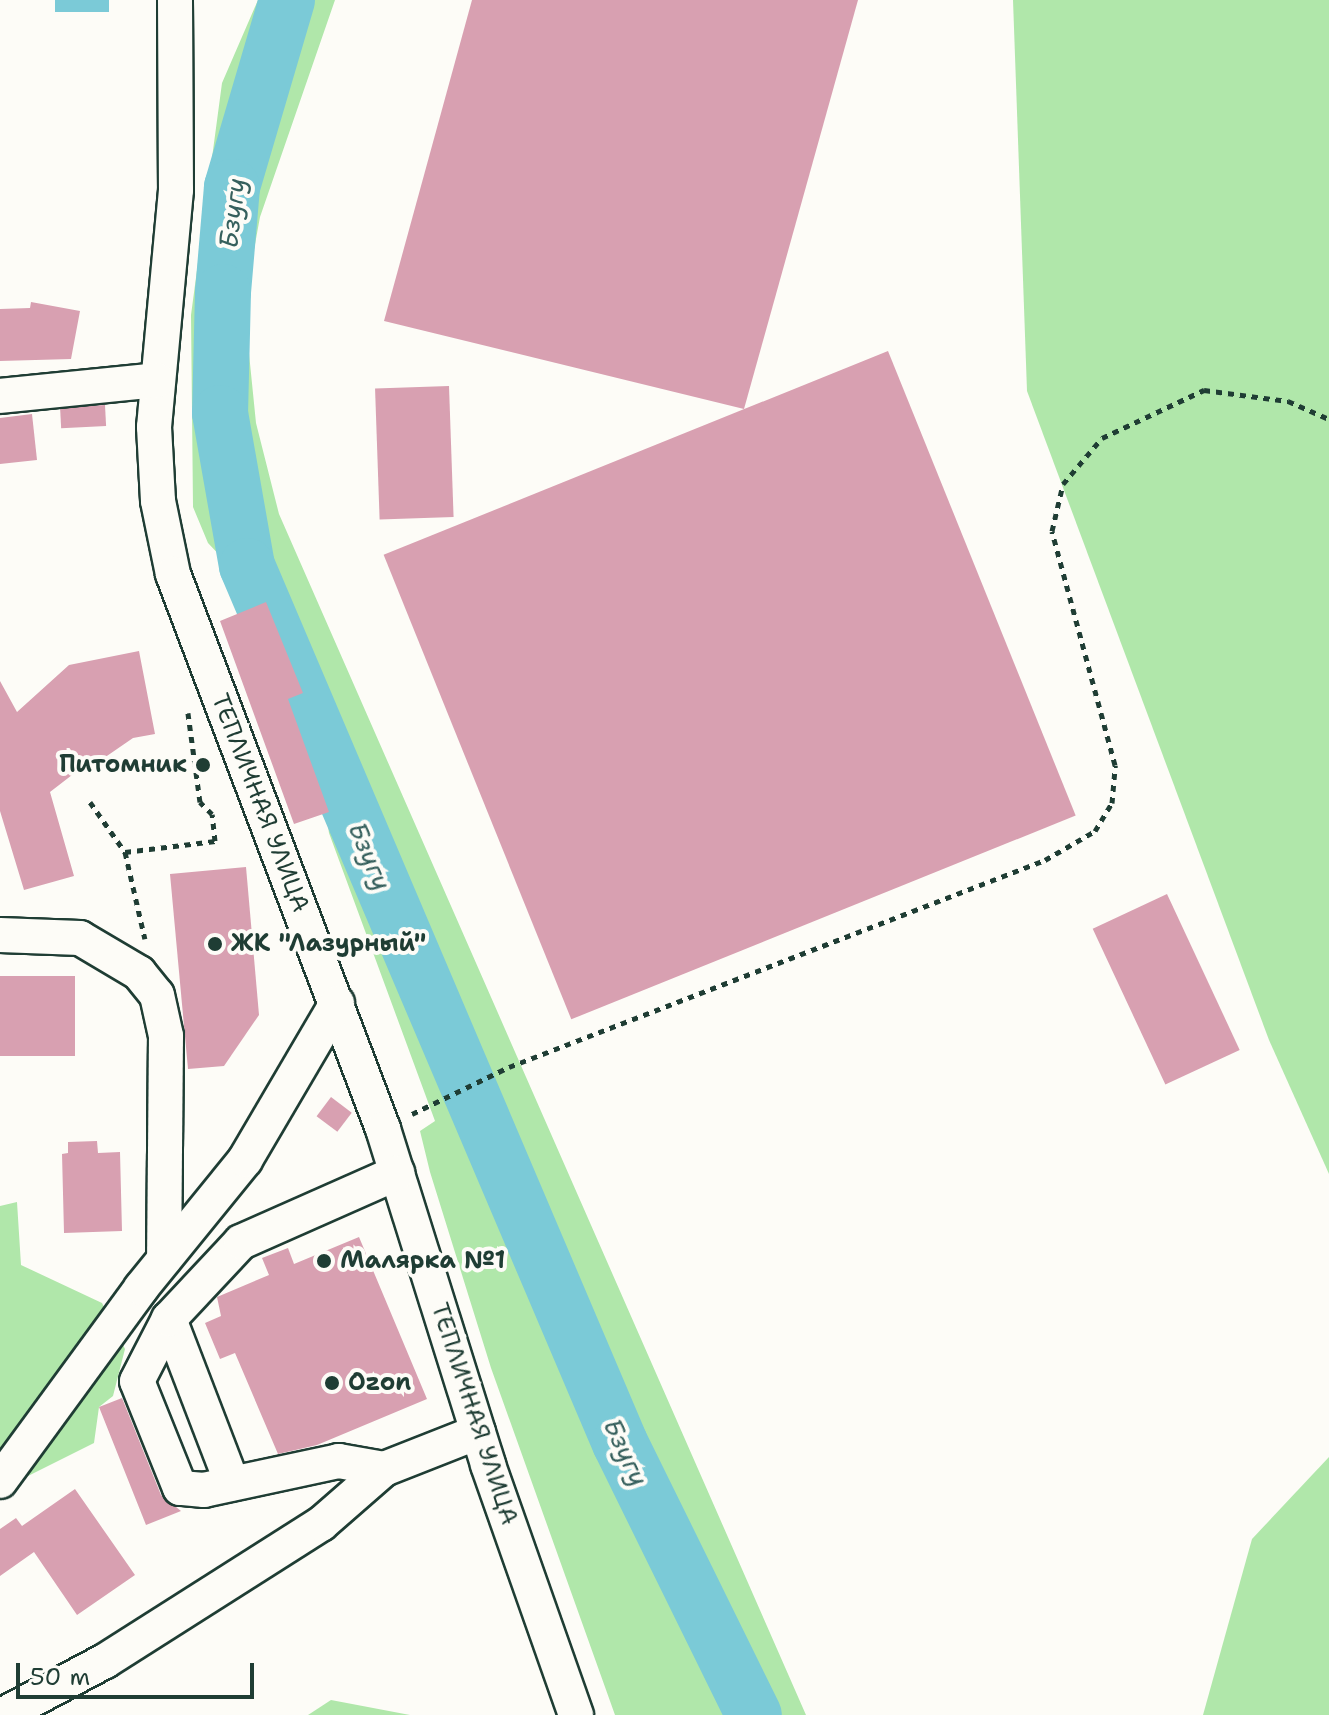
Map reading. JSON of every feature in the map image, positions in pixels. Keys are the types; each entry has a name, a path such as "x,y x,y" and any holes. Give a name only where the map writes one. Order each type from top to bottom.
{"street":[{"name":"ТЕПЛИЧНАЯ УЛИЦА","path":"175,0 176,190 157,380 158,501 173,574 337,1003 397,1173 478,1432 576,1715"},
{"path":"0,396 157,380"},
{"path":"0,935 80,938 128,965 157,995 166,1036 164,1259"},
{"path":"0,1481 164,1259 245,1160 337,1003"},
{"path":"384,1469 339,1461 232,1483 180,1488 139,1396 140,1366 169,1319 241,1242 397,1173"},
{"path":"169,1319 232,1483"},
{"path":"3,1715 105,1661 321,1524 384,1469 478,1432"}],"path":[{"path":"447,1096 509,1067 1045,860 1095,831 1112,803 1115,765 1052,531 1063,484 1102,438 1204,390 1288,401 1329,419"},
{"path":"90,802 125,852 157,995"},
{"path":"125,852 215,841 212,814"}],"green space":[{"path":"258,0 335,0 260,217 244,304 256,423 279,514 806,1715 615,1715 491,1368 430,1172 420,1131 435,1121 329,833 312,713 244,581 208,543 193,507 191,315 222,83"},
{"path":"1013,0 1329,0 1329,1174 1269,1040 1027,391"},
{"path":"17,1202 21,1265 102,1303 125,1349 113,1396 99,1407 94,1443 0,1490 0,1206"},
{"path":"1329,1457 1329,1715 1203,1715 1252,1539"},
{"path":"331,1700 410,1715 308,1715"}],"water":[{"path":"55,0 109,0 109,12 55,12"}],"building":[{"path":"472,0 858,0 744,409 384,321"},
{"path":"31,302 80,311 71,359 0,361 0,309 30,308"},
{"path":"888,351 1076,816 571,1019 384,555"},
{"path":"449,386 454,517 380,520 375,389"},
{"path":"105,405 106,426 61,428 60,407"},
{"path":"32,414 37,460 0,464 0,418"},
{"path":"266,602 303,693 288,699 329,812 294,824 220,621"},
{"path":"139,651 155,734 133,738 88,769 85,765 50,792 74,876 24,890 0,811 0,681 17,712 69,665"},
{"name":"ЖК \"Лазурный\"","path":"246,867 259,1015 224,1066 188,1069 170,874"},
{"path":"1167,894 1240,1050 1165,1085 1093,929"},
{"path":"0,976 75,976 75,1056 0,1056"},
{"path":"331,1097 352,1113 337,1132 317,1116"},
{"path":"97,1141 98,1153 120,1152 122,1231 64,1233 62,1154 68,1153 68,1142"},
{"path":"359,1237 427,1399 317,1445 278,1454 235,1353 220,1359 205,1323 221,1316 217,1297 269,1275 262,1258 288,1248 294,1264"},
{"path":"122,1398 161,1495 181,1511 146,1525 99,1407"},
{"path":"75,1489 135,1575 77,1615 34,1552 0,1576 0,1529 16,1518 22,1526"}],"waterway":[{"name":"Бзугу","path":"287,0 232,187 223,292 220,413 247,566 620,1443 754,1715"}],"place":[{"name":"Питомник","path":"203,765"},
{"name":"ЖК \"Лазурный\"","path":"215,944"},
{"name":"Малярка №1","path":"324,1261"},
{"name":"Ozon","path":"332,1383"}]}
